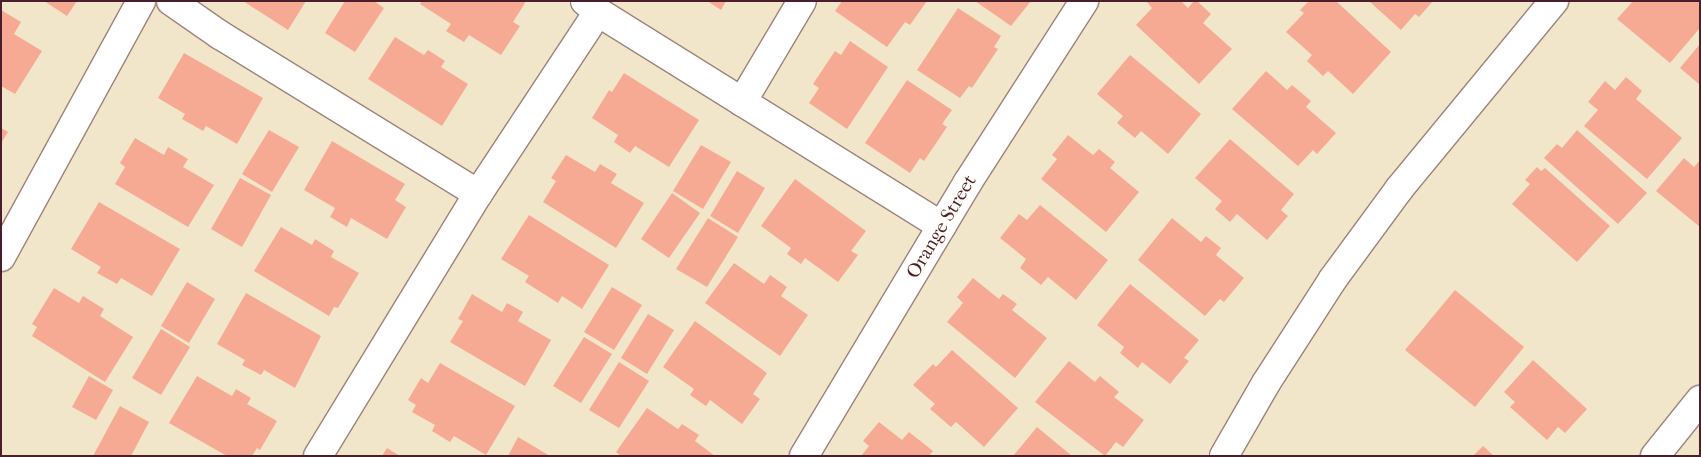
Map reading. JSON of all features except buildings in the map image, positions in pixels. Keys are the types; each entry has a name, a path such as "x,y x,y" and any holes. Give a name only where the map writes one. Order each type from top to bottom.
{"street":[{"path":"1,257 141,1"},
{"path":"171,1 220,35 478,194"},
{"path":"742,102 802,1"},
{"name":"Orange Street","path":"804,456 942,226 1084,1"},
{"path":"1224,456 1266,382 1350,256 1399,189 1554,1"},
{"path":"318,456 591,6 942,226"},
{"path":"1655,456 1700,400"}]}
